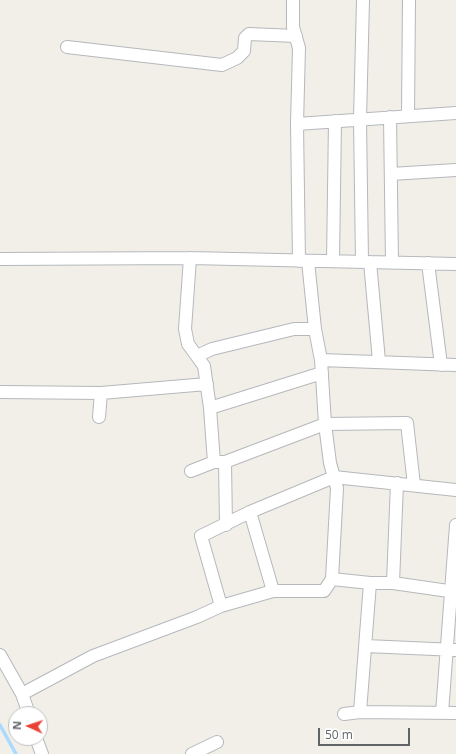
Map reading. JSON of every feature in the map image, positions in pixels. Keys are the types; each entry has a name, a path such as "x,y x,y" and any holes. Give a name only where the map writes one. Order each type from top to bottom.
{"street":[{"path":"22,694 93,656 197,617 221,606 273,591 324,591 332,579 337,488 330,463 324,424 321,360 303,261 297,124 299,48 293,28 293,0"},
{"path":"363,0 360,119 366,262 379,361"},
{"path":"408,115 409,0"},
{"path":"67,47 222,65 237,58 244,51 245,38 249,34 296,36"},
{"path":"297,124 408,115 456,113"},
{"path":"390,117 392,263"},
{"path":"333,261 335,121"},
{"path":"391,174 456,170"},
{"path":"190,258 185,329 188,344 204,366 219,462 226,525"},
{"path":"0,259 190,258 456,264"},
{"path":"428,263 441,365"},
{"path":"197,356 212,349 294,329 315,329"},
{"path":"321,360 456,365"},
{"path":"210,408 322,373"},
{"path":"0,392 101,394 207,384"},
{"path":"99,417 101,394"},
{"path":"191,471 324,424 406,423 414,485"},
{"path":"221,606 201,536 250,512 334,477 456,490"},
{"path":"393,583 397,483"},
{"path":"250,512 273,591"},
{"path":"442,713 451,650 456,524"},
{"path":"332,579 370,583 393,583 454,591"},
{"path":"360,712 370,583"},
{"path":"366,646 451,650"},
{"path":"0,655 22,694 26,706"},
{"path":"344,714 360,712 456,713"},
{"path":"192,754 216,742"}],"waterway":[{"path":"0,725 16,754"}]}
